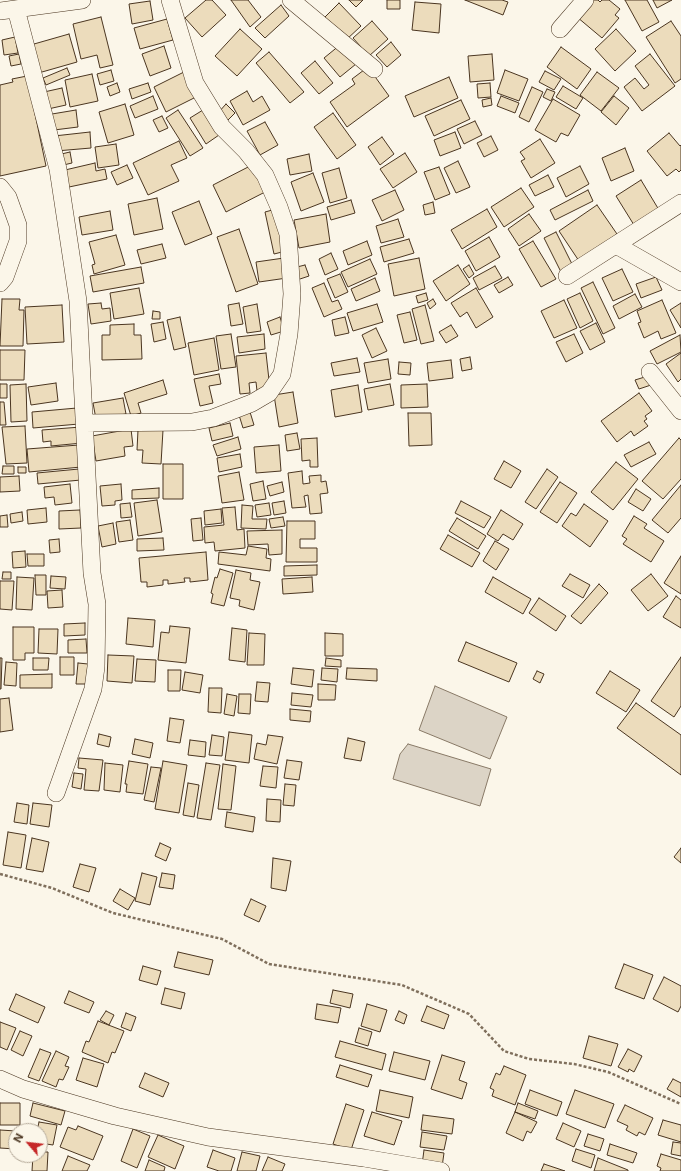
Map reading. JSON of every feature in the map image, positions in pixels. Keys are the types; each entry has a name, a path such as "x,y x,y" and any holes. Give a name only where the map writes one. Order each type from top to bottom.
{"street":[{"path":"56,793 93,689 96,667 97,604 92,573 78,301 58,170 8,10 82,0"},
{"path":"84,423 192,422 213,418 252,403 269,393 282,374 289,334 292,294 288,234 279,207 265,175 246,151 222,127 195,83 170,0"},
{"path":"291,0 374,69"},
{"path":"560,29 584,0"},
{"path":"0,187 8,197 18,225 18,241 5,277 0,283"},
{"path":"568,276 681,203"},
{"path":"616,245 681,282"},
{"path":"650,372 681,411"},
{"path":"0,1079 23,1089 115,1116 208,1137 364,1158 441,1171"}],"path":[{"path":"0,874 52,888 113,913 222,939 269,964 378,982 402,984 469,1014 504,1051 529,1059 574,1064 608,1072 681,1104"}],"shaded area":[{"path":"435,686 507,717 490,759 419,730"},
{"path":"408,744 491,769 480,806 393,779 400,754"}],"building":[{"path":"206,0 212,0 226,15 202,37 185,18"},
{"path":"231,0 248,0 261,17 250,27"},
{"path":"349,0 363,0 356,7"},
{"path":"387,0 400,0 400,9 387,9"},
{"path":"465,0 502,0 508,2 503,15"},
{"path":"590,0 598,0 600,2 602,0 609,0 620,9 615,15 619,18 602,38 577,17"},
{"path":"625,0 647,0 659,22 642,31"},
{"path":"653,0 672,0 657,8"},
{"path":"150,1 153,20 132,24 129,4"},
{"path":"415,2 441,4 439,33 412,30"},
{"path":"339,3 361,26 346,40 325,17"},
{"path":"281,5 289,16 265,38 255,28"},
{"path":"101,17 113,65 100,68 97,55 81,59 73,24"},
{"path":"167,19 173,40 140,49 134,28"},
{"path":"372,21 388,39 369,56 353,38"},
{"path":"671,21 681,36 681,79 675,83 646,37"},
{"path":"240,29 262,49 237,76 215,56"},
{"path":"616,29 636,51 615,71 595,49"},
{"path":"69,34 77,62 35,74 27,46"},
{"path":"15,37 18,53 4,55 2,40"},
{"path":"391,42 401,55 387,67 376,55"},
{"path":"340,45 356,64 340,77 324,58"},
{"path":"164,46 171,68 150,76 142,54"},
{"path":"561,47 591,69 577,89 547,67"},
{"path":"269,52 304,92 290,103 256,63"},
{"path":"19,54 21,64 11,66 9,56"},
{"path":"492,54 494,80 470,82 468,56"},
{"path":"650,54 675,86 642,111 624,87 635,78 644,89 649,85 635,66"},
{"path":"315,61 333,83 319,94 301,73"},
{"path":"368,67 389,96 347,127 330,102 355,84 352,79"},
{"path":"67,68 70,75 46,85 43,78"},
{"path":"111,70 114,81 100,85 97,74"},
{"path":"505,70 528,79 519,101 497,93"},
{"path":"545,71 561,79 554,90 539,82"},
{"path":"184,72 196,97 166,112 154,87"},
{"path":"597,72 619,88 601,111 580,95"},
{"path":"92,74 98,101 70,107 65,80"},
{"path":"27,76 46,166 0,176 0,85 13,82 12,79"},
{"path":"449,77 458,98 414,117 405,96"},
{"path":"117,83 120,92 110,96 107,87"},
{"path":"148,83 151,92 132,99 129,89"},
{"path":"490,83 491,97 478,98 477,84"},
{"path":"563,86 583,98 576,109 556,97"},
{"path":"532,87 543,92 529,122 519,117"},
{"path":"62,88 66,105 48,109 44,92"},
{"path":"547,89 555,92 551,101 543,97"},
{"path":"247,91 253,102 262,96 270,110 243,125 230,101"},
{"path":"153,96 158,109 135,118 130,106"},
{"path":"501,96 519,103 515,113 497,106"},
{"path":"614,96 629,108 616,125 601,112"},
{"path":"491,98 492,105 483,107 482,100"},
{"path":"553,99 580,115 568,136 561,133 556,142 535,130"},
{"path":"461,100 470,119 434,136 425,116"},
{"path":"125,104 134,135 108,143 99,112"},
{"path":"226,104 235,113 227,121 218,113"},
{"path":"76,110 78,127 54,130 52,114"},
{"path":"178,110 203,148 190,156 166,118"},
{"path":"203,110 219,135 206,144 190,118"},
{"path":"333,113 356,145 337,159 314,127"},
{"path":"162,116 168,128 159,132 153,120"},
{"path":"475,121 482,135 464,144 457,129"},
{"path":"265,122 278,145 260,155 247,131"},
{"path":"90,132 91,148 56,151 54,136"},
{"path":"455,132 461,148 440,156 434,140"},
{"path":"669,133 680,146 681,145 681,170 679,172 676,169 667,176 647,151"},
{"path":"491,136 498,150 484,157 477,143"},
{"path":"382,137 394,154 380,165 368,147"},
{"path":"540,139 555,163 531,178 521,161 525,159 520,152"},
{"path":"179,141 187,158 171,165 179,181 148,195 133,163"},
{"path":"116,144 119,165 98,168 95,147"},
{"path":"625,148 634,171 611,181 602,158"},
{"path":"70,152 72,163 59,166 57,155"},
{"path":"405,153 417,172 393,188 380,169"},
{"path":"309,154 312,171 290,175 287,159"},
{"path":"458,161 470,187 456,193 444,168"},
{"path":"95,163 96,171 105,169 107,179 69,187 65,170"},
{"path":"254,164 267,191 226,212 213,185"},
{"path":"127,165 133,178 117,185 111,172"},
{"path":"580,166 589,184 566,197 557,178"},
{"path":"439,167 450,194 435,200 424,172"},
{"path":"339,168 347,198 330,203 322,173"},
{"path":"313,173 324,202 301,211 291,182"},
{"path":"548,175 554,187 535,196 529,185"},
{"path":"641,180 659,210 634,225 616,196"},
{"path":"521,188 534,207 504,227 491,207"},
{"path":"395,190 404,210 382,221 372,200"},
{"path":"588,190 593,201 555,220 550,210"},
{"path":"157,198 163,229 134,235 128,204"},
{"path":"351,200 355,213 331,220 327,207"},
{"path":"199,201 212,234 185,245 172,212"},
{"path":"433,202 435,213 425,215 423,205"},
{"path":"597,205 617,234 579,261 559,231"},
{"path":"276,209 286,251 274,254 265,212"},
{"path":"487,209 497,227 462,249 451,230"},
{"path":"110,211 113,230 82,235 79,217"},
{"path":"326,214 330,242 299,248 294,220"},
{"path":"529,214 541,231 519,246 508,229"},
{"path":"398,219 404,237 381,243 376,226"},
{"path":"239,229 258,284 236,292 217,237"},
{"path":"556,232 573,266 561,272 544,238"},
{"path":"116,235 125,265 94,274 92,265 95,264 89,242"},
{"path":"489,237 500,257 476,271 465,251"},
{"path":"409,239 414,253 384,262 380,247"},
{"path":"367,241 372,255 348,265 343,251"},
{"path":"533,241 556,279 541,287 519,249"},
{"path":"162,244 166,258 141,264 137,250"},
{"path":"331,253 338,269 325,275 319,259"},
{"path":"284,258 287,278 259,282 256,262"},
{"path":"419,258 425,289 394,296 388,264"},
{"path":"370,259 377,274 348,287 341,272"},
{"path":"305,265 309,276 297,280 293,268"},
{"path":"458,265 470,284 446,301 433,281"},
{"path":"469,265 474,274 469,278 463,269"},
{"path":"495,266 502,278 479,290 473,278"},
{"path":"141,267 144,283 93,292 90,276"},
{"path":"622,269 633,292 613,301 602,278"},
{"path":"340,274 348,292 335,298 327,279"},
{"path":"508,277 513,285 499,293 494,285"},
{"path":"656,277 662,290 641,298 636,284"},
{"path":"375,278 380,291 356,301 351,289"},
{"path":"593,282 615,328 603,334 581,288"},
{"path":"324,283 332,302 338,300 342,309 324,317 312,288"},
{"path":"139,288 144,314 114,319 110,293"},
{"path":"476,288 493,317 476,328 467,312 460,317 451,303"},
{"path":"426,293 428,300 418,303 416,296"},
{"path":"580,293 593,321 580,328 567,299"},
{"path":"635,294 642,307 619,319 613,306"},
{"path":"2,299 20,299 19,310 24,310 23,346 0,346"},
{"path":"433,299 436,304 430,309 427,303"},
{"path":"564,300 577,328 554,338 541,311"},
{"path":"662,300 676,333 661,339 658,331 644,338 638,323 641,322 637,311"},
{"path":"101,303 102,309 110,308 111,321 91,324 88,304"},
{"path":"239,303 243,324 231,326 228,305"},
{"path":"681,303 681,328 670,310"},
{"path":"257,304 261,331 247,333 243,307"},
{"path":"377,304 383,322 353,331 347,313"},
{"path":"62,305 64,342 27,344 25,307"},
{"path":"425,305 434,341 421,344 412,309"},
{"path":"153,311 160,312 160,319 152,319"},
{"path":"410,312 417,340 404,343 397,315"},
{"path":"180,317 186,347 174,350 167,320"},
{"path":"280,317 284,331 271,335 267,322"},
{"path":"345,317 349,333 335,336 332,320"},
{"path":"163,322 166,339 154,342 151,324"},
{"path":"596,323 605,342 590,350 580,331"},
{"path":"134,324 134,335 141,335 142,359 102,360 102,335 110,335 110,325"},
{"path":"451,325 458,336 446,343 439,332"},
{"path":"376,328 387,351 372,358 362,335"},
{"path":"231,334 236,367 221,369 216,336"},
{"path":"264,334 265,349 239,353 237,337"},
{"path":"574,334 583,353 566,362 556,342"},
{"path":"680,335 681,352 657,364 650,351"},
{"path":"214,338 219,370 194,375 188,343"},
{"path":"0,350 25,350 24,380 0,380"},
{"path":"266,353 270,389 257,391 256,382 249,383 250,393 240,394 236,356"},
{"path":"681,353 681,379 678,382 666,364"},
{"path":"470,357 472,369 462,371 460,359"},
{"path":"357,358 360,372 334,376 331,363"},
{"path":"388,359 391,379 368,383 364,363"},
{"path":"451,360 453,378 429,381 427,363"},
{"path":"399,362 411,363 410,375 398,374"},
{"path":"219,374 221,384 209,386 213,403 200,406 194,379"},
{"path":"648,376 651,385 639,389 635,380"},
{"path":"163,380 167,394 138,403 141,413 131,416 124,393"},
{"path":"56,383 58,401 31,405 28,387"},
{"path":"0,384 7,384 7,398 0,398"},
{"path":"26,384 27,421 11,422 10,385"},
{"path":"390,384 394,405 368,410 364,389"},
{"path":"427,384 428,407 401,408 401,385"},
{"path":"358,385 362,412 335,417 331,390"},
{"path":"293,392 298,423 279,427 274,395"},
{"path":"639,393 652,411 645,416 647,419 644,421 648,426 634,436 631,431 617,442 601,421"},
{"path":"123,398 126,414 96,419 93,403"},
{"path":"0,402 4,402 6,425 0,425"},
{"path":"77,408 79,424 33,428 32,412"},
{"path":"250,412 254,425 243,428 239,415"},
{"path":"408,413 431,413 432,445 409,446"},
{"path":"230,423 233,436 212,441 209,428"},
{"path":"25,426 27,463 6,464 2,427"},
{"path":"81,427 82,443 51,446 51,441 43,442 42,430"},
{"path":"131,429 133,446 124,447 125,456 96,461 92,436"},
{"path":"138,430 163,430 161,464 142,463 143,450 137,450"},
{"path":"297,433 300,449 287,451 285,435"},
{"path":"238,437 241,449 217,456 213,445"},
{"path":"317,438 318,467 310,467 310,460 302,461 301,439"},
{"path":"679,438 681,440 681,479 663,499 642,481"},
{"path":"649,442 656,454 631,467 624,455"},
{"path":"79,445 81,467 29,472 27,449"},
{"path":"279,445 281,471 256,473 254,447"},
{"path":"240,454 242,467 219,472 217,458"},
{"path":"504,461 521,471 511,488 494,479"},
{"path":"616,462 638,479 613,510 591,492"},
{"path":"163,464 183,464 183,499 163,499"},
{"path":"3,466 14,466 14,474 2,474"},
{"path":"18,467 26,467 26,473 18,473"},
{"path":"79,469 81,480 38,484 37,473"},
{"path":"547,469 558,477 536,509 525,502"},
{"path":"302,471 303,484 310,483 309,476 321,475 321,482 326,481 328,493 320,494 322,513 310,514 308,495 304,496 306,507 292,508 288,473"},
{"path":"239,472 244,500 222,503 218,476"},
{"path":"19,476 20,491 0,492 0,477"},
{"path":"263,481 266,499 253,501 250,484"},
{"path":"282,482 284,492 270,496 267,486"},
{"path":"560,482 577,493 557,523 540,512"},
{"path":"70,484 72,503 55,505 54,497 45,498 44,487"},
{"path":"121,484 122,500 115,501 115,505 102,506 100,486"},
{"path":"681,485 681,518 668,533 652,520"},
{"path":"159,488 159,498 132,499 132,490"},
{"path":"636,489 651,499 643,511 628,502"},
{"path":"157,500 162,532 138,536 134,503"},
{"path":"284,501 286,513 274,515 272,503"},
{"path":"461,501 491,517 484,528 455,513"},
{"path":"130,503 132,517 121,518 120,504"},
{"path":"269,503 271,515 257,517 255,505"},
{"path":"584,504 608,521 590,547 562,526 571,513 576,516"},
{"path":"242,505 253,506 252,519 267,519 266,529 241,528"},
{"path":"235,507 237,530 244,529 245,548 215,551 214,542 205,543 204,527 224,525 222,508"},
{"path":"46,508 47,522 28,524 27,510"},
{"path":"221,509 222,523 205,525 204,511"},
{"path":"80,510 81,528 59,529 59,511"},
{"path":"501,510 523,524 513,540 503,534 498,541 487,534"},
{"path":"22,512 23,521 11,523 10,514"},
{"path":"7,515 8,527 0,527 0,516"},
{"path":"634,516 647,524 644,528 664,541 651,562 623,544 627,539 622,536"},
{"path":"283,517 285,526 271,528 269,519"},
{"path":"201,518 203,540 193,541 191,519"},
{"path":"457,518 486,536 478,549 449,531"},
{"path":"130,520 133,540 119,542 116,522"},
{"path":"287,521 315,521 315,539 300,539 300,548 317,548 317,562 286,562"},
{"path":"113,523 116,544 102,547 98,526"},
{"path":"282,530 282,554 269,555 268,544 248,545 247,531"},
{"path":"448,535 480,553 472,567 440,549"},
{"path":"163,538 164,550 137,551 137,539"},
{"path":"59,539 60,552 50,553 49,540"},
{"path":"495,541 509,549 496,570 483,561"},
{"path":"248,546 267,549 266,558 271,559 270,571 218,564 219,552 246,555"},
{"path":"25,551 26,567 13,568 12,552"},
{"path":"206,552 208,580 190,582 190,578 184,578 185,582 168,584 168,580 163,580 163,585 147,587 147,582 141,582 139,558"},
{"path":"27,554 44,554 44,566 28,566"},
{"path":"681,556 681,594 664,583"},
{"path":"317,565 317,575 284,576 284,566"},
{"path":"220,569 233,573 224,606 211,603 213,594 211,593 215,577 217,578"},
{"path":"236,570 251,573 250,580 260,582 254,610 239,606 240,600 230,598"},
{"path":"3,572 11,572 11,579 2,579"},
{"path":"570,574 590,585 583,598 562,586"},
{"path":"651,574 668,596 648,611 631,590"},
{"path":"35,575 46,575 46,595 36,595"},
{"path":"51,576 66,577 65,589 50,588"},
{"path":"17,577 34,578 32,610 16,609"},
{"path":"312,577 313,592 283,594 282,579"},
{"path":"493,577 531,599 523,614 485,592"},
{"path":"0,581 14,581 12,610 0,609"},
{"path":"599,584 608,593 581,624 571,616"},
{"path":"62,590 63,607 48,608 47,591"},
{"path":"676,596 681,600 681,628 663,617"},
{"path":"539,598 566,616 556,631 529,613"},
{"path":"128,618 155,620 153,647 126,644"},
{"path":"85,623 85,635 64,636 64,624"},
{"path":"170,626 190,628 186,663 158,660 161,632 169,633"},
{"path":"13,627 34,627 34,653 25,653 25,660 13,660"},
{"path":"232,628 247,630 245,662 229,660"},
{"path":"39,629 58,629 57,654 38,653"},
{"path":"249,633 265,634 264,665 247,665"},
{"path":"325,633 343,634 343,656 325,656"},
{"path":"86,639 87,653 68,653 68,640"},
{"path":"466,642 517,663 509,682 458,661"},
{"path":"108,655 134,656 132,683 107,681"},
{"path":"60,657 74,657 74,675 60,675"},
{"path":"681,657 681,706 674,717 651,701"},
{"path":"0,658 2,658 1,689 0,689"},
{"path":"33,658 49,658 48,670 33,670"},
{"path":"326,658 341,660 341,667 325,666"},
{"path":"137,659 156,660 155,682 135,681"},
{"path":"6,662 17,663 16,686 4,685"},
{"path":"78,663 88,664 86,684 76,684"},
{"path":"293,668 314,670 312,687 291,684"},
{"path":"322,668 338,669 337,682 321,680"},
{"path":"347,668 377,669 377,681 346,679"},
{"path":"168,670 181,670 180,691 168,691"},
{"path":"537,671 544,674 540,683 533,679"},
{"path":"610,671 640,690 626,712 596,693"},
{"path":"185,672 203,675 200,693 182,690"},
{"path":"52,674 52,688 20,688 20,675"},
{"path":"257,682 270,683 268,702 255,701"},
{"path":"318,684 336,685 335,700 318,700"},
{"path":"209,688 222,688 221,713 208,712"},
{"path":"292,693 313,695 311,707 291,705"},
{"path":"227,694 237,696 234,716 224,714"},
{"path":"239,694 251,694 250,714 238,713"},
{"path":"9,698 13,730 0,732 0,699"},
{"path":"636,703 681,735 681,775 617,728"},
{"path":"290,709 311,711 310,722 290,720"},
{"path":"170,718 184,720 180,743 167,741"},
{"path":"229,732 252,735 249,763 225,760"},
{"path":"99,734 111,737 109,747 97,744"},
{"path":"212,735 224,737 222,756 209,755"},
{"path":"268,735 283,737 277,764 254,759 257,743 266,745"},
{"path":"348,738 365,742 361,761 344,758"},
{"path":"135,739 153,743 150,758 132,754"},
{"path":"190,740 206,742 205,757 188,755"},
{"path":"79,758 103,760 99,791 84,790 86,769 78,768"},
{"path":"287,760 302,762 299,780 284,778"},
{"path":"129,761 148,764 143,794 126,792 127,784 125,784"},
{"path":"163,761 187,765 179,813 155,809"},
{"path":"105,763 123,765 120,792 104,790"},
{"path":"206,763 220,765 211,820 197,818"},
{"path":"223,764 236,766 231,810 218,809"},
{"path":"263,766 278,767 276,788 260,786"},
{"path":"151,767 161,768 154,802 144,800"},
{"path":"74,773 83,774 81,789 72,787"},
{"path":"188,783 199,785 194,817 183,815"},
{"path":"285,784 296,785 294,806 283,805"},
{"path":"267,799 281,800 280,822 266,821"},
{"path":"17,803 29,805 27,824 14,822"},
{"path":"33,803 52,805 49,827 30,824"},
{"path":"227,812 255,817 253,832 225,827"},
{"path":"8,832 26,835 21,868 3,865"},
{"path":"32,838 49,842 43,872 26,869"},
{"path":"160,843 171,848 166,861 155,856"},
{"path":"681,848 681,863 674,857"},
{"path":"273,858 291,861 286,891 271,888"},
{"path":"80,864 96,868 89,892 73,887"},
{"path":"142,873 157,877 150,905 135,901"},
{"path":"162,873 175,875 173,889 159,887"},
{"path":"120,889 135,898 128,910 113,901"},
{"path":"251,899 266,906 259,922 244,915"},
{"path":"178,952 213,960 209,975 174,967"},
{"path":"624,964 653,975 644,999 615,988"},
{"path":"143,966 161,971 157,985 139,980"},
{"path":"664,977 681,986 681,1006 678,1012 653,999"},
{"path":"165,988 185,993 181,1009 161,1004"},
{"path":"333,990 353,994 350,1008 330,1003"},
{"path":"69,991 94,1002 89,1013 64,1003"},
{"path":"16,994 45,1007 38,1023 9,1010"},
{"path":"317,1004 341,1008 338,1023 315,1019"},
{"path":"367,1004 387,1010 380,1032 361,1026"},
{"path":"427,1006 449,1015 444,1029 421,1021"},
{"path":"106,1011 114,1015 109,1025 100,1020"},
{"path":"399,1011 407,1015 404,1024 395,1020"},
{"path":"126,1013 136,1017 131,1031 121,1027"},
{"path":"98,1021 124,1031 115,1053 112,1052 108,1063 82,1052 86,1041 89,1042"},
{"path":"0,1022 16,1028 7,1050 0,1047"},
{"path":"359,1028 372,1032 368,1046 355,1042"},
{"path":"20,1031 32,1036 23,1056 11,1050"},
{"path":"589,1036 618,1044 611,1066 583,1058"},
{"path":"340,1041 386,1054 382,1070 335,1057"},
{"path":"40,1049 51,1053 39,1081 28,1077"},
{"path":"628,1049 642,1056 634,1072 629,1069 628,1072 618,1067"},
{"path":"56,1051 69,1057 65,1066 69,1067 63,1080 59,1079 56,1087 42,1081"},
{"path":"394,1052 430,1061 425,1080 389,1071"},
{"path":"442,1055 465,1062 459,1080 467,1083 462,1099 431,1089"},
{"path":"83,1058 104,1064 97,1087 76,1080"},
{"path":"340,1065 372,1075 368,1087 336,1077"},
{"path":"504,1066 526,1075 515,1105 492,1096 494,1090 490,1088 496,1073 500,1075"},
{"path":"145,1073 169,1083 163,1097 139,1087"},
{"path":"673,1079 681,1083 681,1097 667,1089"},
{"path":"380,1090 413,1097 409,1118 376,1111"},
{"path":"530,1090 562,1102 557,1116 525,1104"},
{"path":"575,1090 614,1104 605,1128 566,1114"},
{"path":"0,1103 20,1103 20,1123 0,1125"},
{"path":"33,1103 65,1111 61,1125 30,1116"},
{"path":"518,1103 538,1111 535,1119 515,1112"},
{"path":"346,1104 364,1110 351,1150 333,1144"},
{"path":"625,1105 653,1118 645,1135 639,1132 637,1136 626,1130 628,1126 617,1121"},
{"path":"372,1112 402,1121 394,1145 364,1136"},
{"path":"515,1112 537,1122 531,1133 527,1131 523,1141 506,1133"},
{"path":"423,1115 454,1119 452,1134 421,1130"},
{"path":"663,1120 681,1125 681,1142 658,1135"},
{"path":"563,1123 581,1131 574,1147 556,1139"},
{"path":"48,1124 57,1125 53,1145 48,1144"},
{"path":"78,1126 103,1136 93,1160 60,1147 68,1127 76,1130"},
{"path":"133,1129 150,1136 137,1168 121,1161"},
{"path":"0,1130 8,1130 8,1148 0,1148"},
{"path":"422,1132 447,1136 444,1150 420,1147"},
{"path":"588,1134 604,1139 600,1151 584,1146"},
{"path":"158,1135 184,1146 175,1169 148,1157"},
{"path":"673,1142 681,1143 681,1156 671,1154"},
{"path":"610,1144 637,1153 633,1163 607,1155"},
{"path":"576,1149 595,1155 591,1168 572,1161"},
{"path":"213,1150 235,1158 231,1171 219,1171 207,1167"},
{"path":"424,1150 444,1153 442,1167 422,1165"},
{"path":"242,1152 260,1156 256,1171 237,1171"},
{"path":"661,1154 681,1160 681,1171 660,1171 661,1168 657,1166"},
{"path":"68,1156 90,1165 87,1171 62,1171"},
{"path":"268,1157 285,1164 282,1171 262,1171"},
{"path":"598,1158 628,1170 628,1171 594,1171"},
{"path":"149,1160 165,1167 164,1171 145,1171"},
{"path":"32,1163 47,1163 47,1171 32,1171"},
{"path":"544,1164 565,1171 541,1171"}]}
